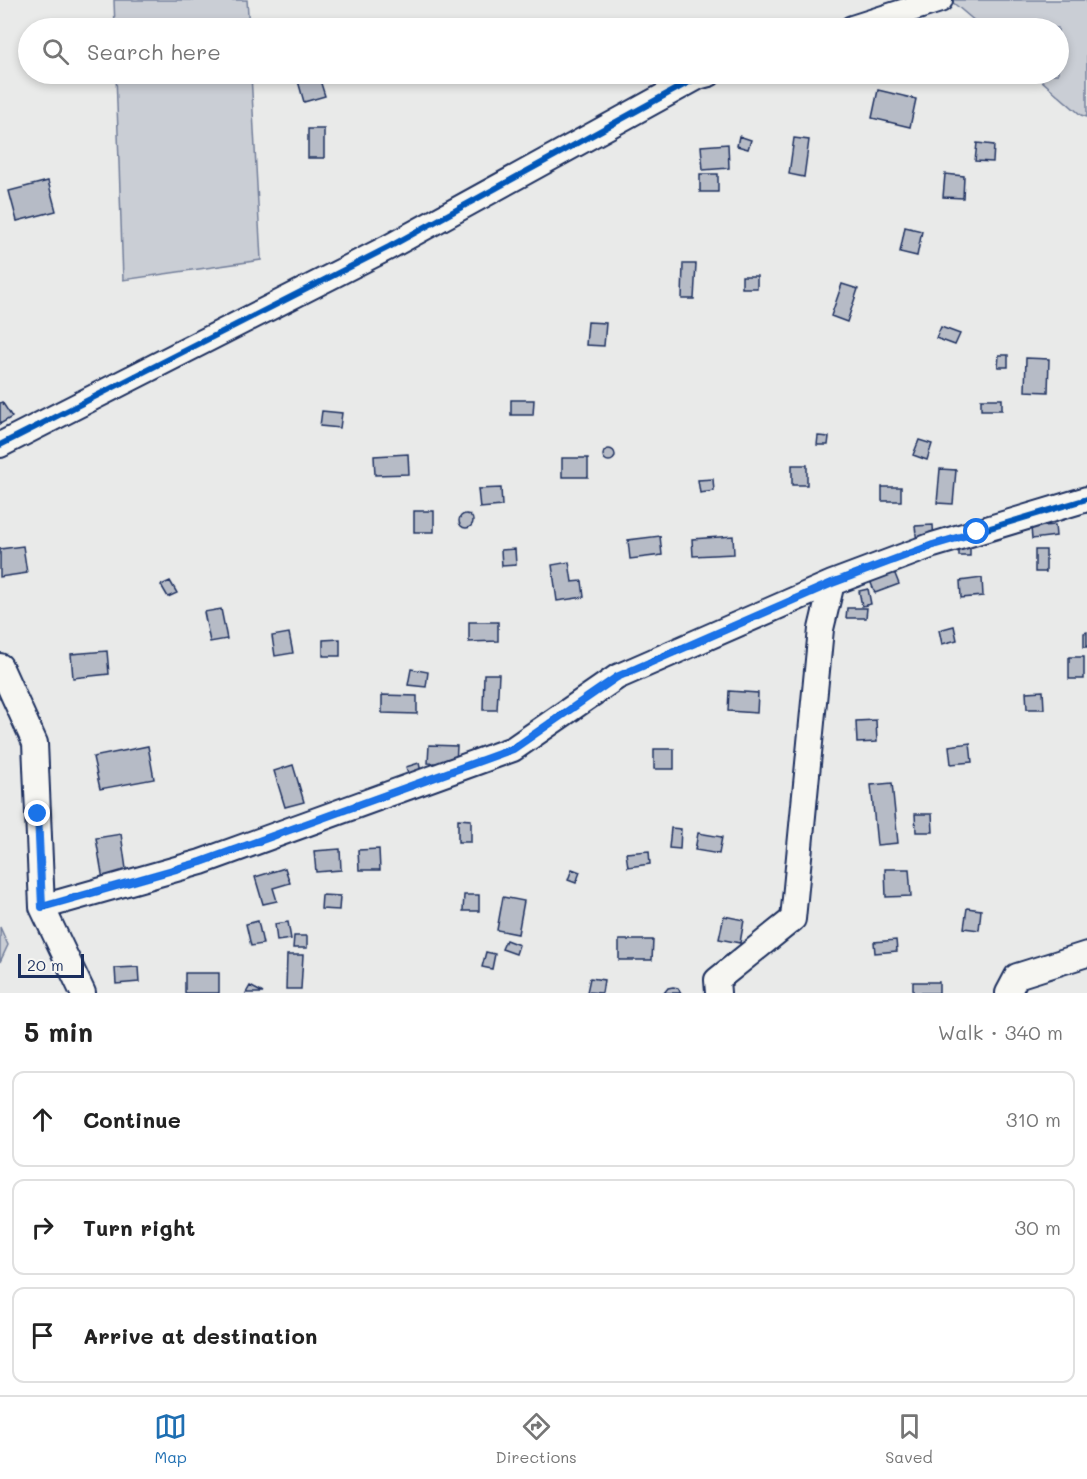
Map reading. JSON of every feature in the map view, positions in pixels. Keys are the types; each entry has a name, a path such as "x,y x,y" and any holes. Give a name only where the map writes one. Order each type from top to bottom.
{"street":[{"path":"883,18 940,0"},
{"path":"0,445 389,247 685,84"},
{"path":"42,907 201,862 513,749 617,677 832,583 933,545 1087,499"},
{"path":"718,993 717,980 793,919 821,629 832,583"},
{"path":"0,666 35,743 42,907 83,993"},
{"path":"1008,993 1017,976 1087,954"}],"shaded area":[{"path":"114,0 247,0 248,18 115,18"},
{"path":"950,0 1087,0 1087,117 1081,115 1045,84 1069,84 1069,18 971,18"},
{"path":"116,84 252,84 261,260 123,280"},
{"path":"0,927 8,945 0,962"}],"building":[{"path":"299,84 321,84 325,96 304,102"},
{"path":"878,90 916,99 910,127 872,118"},
{"path":"308,129 324,129 324,158 308,158"},
{"path":"739,136 751,140 748,149 737,146"},
{"path":"794,138 809,140 804,177 789,174"},
{"path":"977,143 994,145 993,162 975,161"},
{"path":"728,144 729,168 703,170 701,146"},
{"path":"700,174 718,174 718,192 700,192"},
{"path":"945,174 964,176 963,198 943,197"},
{"path":"48,181 56,211 17,221 9,191"},
{"path":"905,227 922,231 917,256 900,252"},
{"path":"683,264 696,264 694,299 682,299"},
{"path":"742,276 757,276 757,288 742,288"},
{"path":"842,284 858,289 847,322 831,316"},
{"path":"588,322 606,323 604,346 586,345"},
{"path":"941,327 960,334 955,345 936,338"},
{"path":"999,355 1008,355 1008,367 998,367"},
{"path":"1026,358 1049,359 1048,392 1025,391"},
{"path":"981,399 1002,399 1002,410 981,410"},
{"path":"511,400 534,400 533,415 511,415"},
{"path":"2,402 12,417 0,424 0,403"},
{"path":"322,411 342,413 340,428 320,426"},
{"path":"818,436 829,437 828,445 817,445"},
{"path":"919,440 932,444 927,460 913,455"},
{"path":"611,449 615,455 611,461 607,461 603,453"},
{"path":"408,454 409,474 375,475 374,456"},
{"path":"562,458 588,458 588,477 562,477"},
{"path":"792,465 807,465 807,485 792,485"},
{"path":"940,469 956,470 953,504 937,503"},
{"path":"713,479 714,491 700,493 698,480"},
{"path":"882,487 901,487 901,501 882,501"},
{"path":"501,488 502,506 480,508 478,489"},
{"path":"414,511 434,511 434,532 414,532"},
{"path":"463,514 469,514 473,521 469,528 463,528 459,524 459,518"},
{"path":"933,525 934,542 917,543 915,526"},
{"path":"1055,525 1056,536 1032,539 1031,527"},
{"path":"660,536 662,555 630,559 628,540"},
{"path":"733,536 734,554 693,556 692,539"},
{"path":"23,546 27,573 0,577 0,549"},
{"path":"959,548 970,548 970,556 959,556"},
{"path":"515,549 516,565 502,566 501,550"},
{"path":"1035,550 1046,550 1046,572 1035,572"},
{"path":"569,562 572,582 582,581 584,597 557,601 552,565"},
{"path":"891,564 899,584 875,593 867,573"},
{"path":"982,578 983,596 961,598 960,581"},
{"path":"170,581 177,593 168,597 161,585"},
{"path":"868,589 871,604 862,606 859,591"},
{"path":"847,608 867,608 866,618 846,618"},
{"path":"221,609 227,639 210,642 204,612"},
{"path":"469,622 498,622 498,641 469,642"},
{"path":"954,626 957,640 942,644 939,630"},
{"path":"1087,632 1087,647 1084,647 1084,633"},
{"path":"289,633 293,653 275,656 272,636"},
{"path":"340,639 340,656 323,656 323,640"},
{"path":"107,651 109,674 73,678 71,654"},
{"path":"1069,657 1084,657 1084,679 1069,679"},
{"path":"411,669 428,672 426,687 408,685"},
{"path":"484,674 499,674 497,710 483,710"},
{"path":"729,691 758,693 757,713 728,711"},
{"path":"1043,691 1044,709 1027,709 1026,692"},
{"path":"382,695 417,696 417,714 382,713"},
{"path":"876,720 877,742 857,743 856,721"},
{"path":"970,743 972,762 951,764 949,746"},
{"path":"429,745 457,746 456,764 428,763"},
{"path":"148,746 154,779 100,789 93,757"},
{"path":"654,749 674,749 674,769 654,769"},
{"path":"419,763 422,776 410,779 406,767"},
{"path":"293,765 304,802 285,807 274,771"},
{"path":"892,783 898,843 877,845 871,785"},
{"path":"915,814 932,814 933,832 916,832"},
{"path":"458,819 471,820 471,842 458,842"},
{"path":"671,828 681,829 680,849 669,848"},
{"path":"698,833 722,837 719,854 695,850"},
{"path":"121,834 127,876 103,880 96,838"},
{"path":"340,849 341,870 316,872 314,851"},
{"path":"379,849 380,870 359,870 358,850"},
{"path":"649,851 650,864 628,867 626,853"},
{"path":"285,868 290,883 273,888 277,901 263,904 255,877"},
{"path":"572,869 580,872 576,883 568,880"},
{"path":"885,869 909,869 911,896 886,897"},
{"path":"322,895 340,896 339,910 321,909"},
{"path":"464,895 479,895 479,911 463,911"},
{"path":"503,897 524,901 518,934 497,930"},
{"path":"967,908 981,910 979,930 964,928"},
{"path":"724,916 744,920 740,943 719,939"},
{"path":"258,921 263,944 251,946 246,924"},
{"path":"288,922 291,939 277,941 275,924"},
{"path":"294,936 307,936 307,948 293,948"},
{"path":"506,940 519,945 516,954 502,949"},
{"path":"619,940 653,940 652,960 619,960"},
{"path":"896,940 897,951 875,953 874,942"},
{"path":"486,952 495,954 492,969 482,967"},
{"path":"287,955 303,955 301,989 286,989"},
{"path":"138,967 139,982 116,984 115,968"},
{"path":"185,973 219,973 219,993 185,993"},
{"path":"590,978 604,980 602,993 587,992"},
{"path":"913,982 939,982 939,993 913,993"},
{"path":"250,986 263,993 246,993"},
{"path":"668,988 678,988 681,993 664,993"}],"cycle path":[{"path":"0,445 389,247 685,84"},
{"path":"42,907 201,862 513,749 617,677 832,583 933,545 1087,499"}],"route":[{"path":"38,814 42,907 201,862 513,749 617,677 832,583 933,545 977,532"}]}
